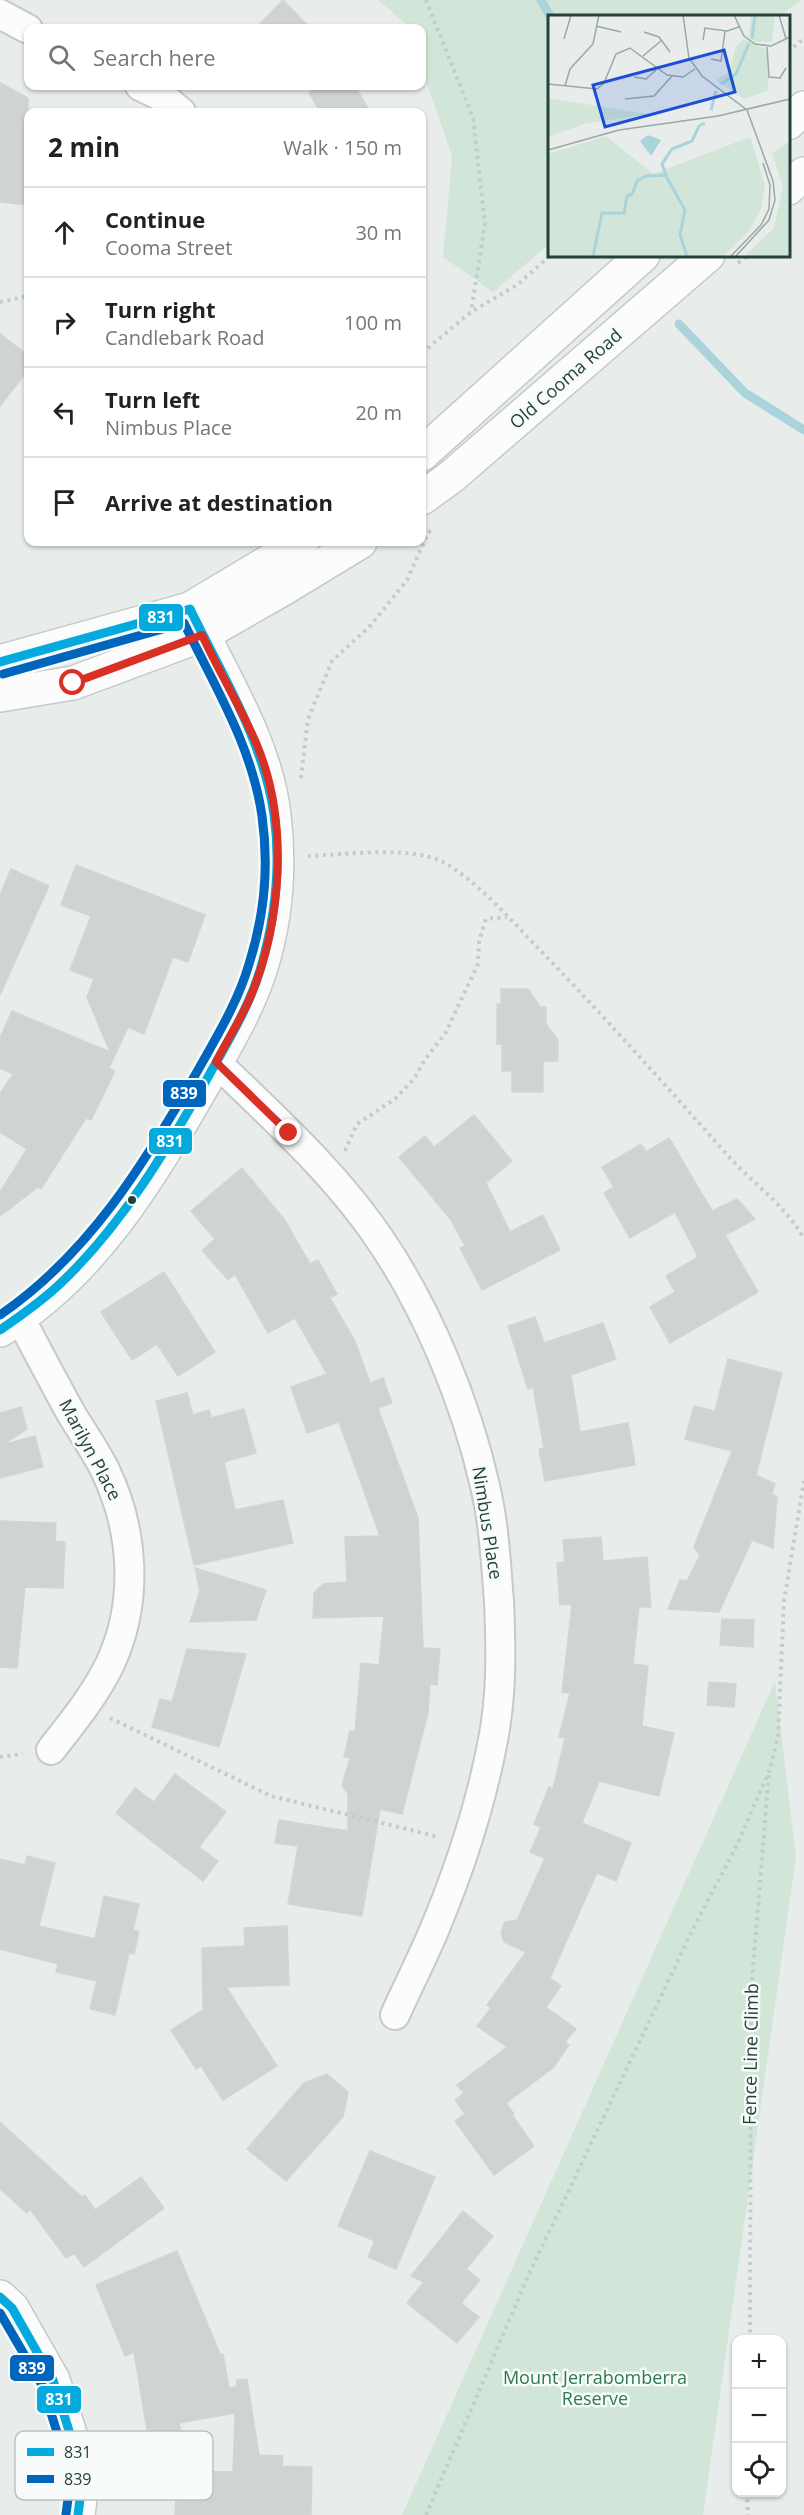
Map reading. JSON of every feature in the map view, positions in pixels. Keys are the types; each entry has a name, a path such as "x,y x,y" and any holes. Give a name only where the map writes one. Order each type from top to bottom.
{"main road":[{"path":"789,122 804,108"},
{"path":"789,187 804,174"},
{"path":"426,450 642,256"},
{"name":"Old Cooma Road","path":"429,512 452,477 707,256"},
{"path":"0,662 196,622 297,546"},
{"path":"0,695 73,683 196,622 281,590 353,546"},
{"path":"10,1324 69,1278 120,1216 172,1139 249,999 293,856 274,813 264,764 253,737 196,622"},
{"path":"0,2298 12,2308 53,2380 69,2431"},
{"path":"78,2515 80,2500"}],"street":[{"path":"0,14 24,27"},
{"path":"148,90 163,97 177,108"},
{"name":"Nimbus Place","path":"216,1062 289,1133 339,1187 379,1238 441,1351 466,1417 486,1487 496,1570 502,1662 494,1737 479,1804 435,1928 395,2015"},
{"name":"Marilyn Place","path":"10,1324 104,1468 119,1503 128,1540 129,1593 123,1629 110,1664 85,1705 51,1750"}],"path":[{"path":"426,0 473,118 485,224 471,312"},
{"path":"789,50 804,38"},
{"path":"426,350 471,312 517,285 550,256"},
{"path":"0,302 24,297"},
{"path":"426,537 429,512"},
{"path":"302,786 301,774 308,719 332,661 371,625 407,580 422,546"},
{"path":"293,856 308,844"},
{"path":"293,856 397,853 426,856 442,862 459,873 507,917 610,1023 735,1164 783,1210 804,1239"},
{"path":"339,1187 345,1152 357,1124 395,1099 414,1079 426,1058 445,1034 469,987 478,964 479,941 486,919 507,917"},
{"path":"426,2515 530,2274 689,1938 741,1837 770,1769 778,1736 784,1601 804,1481"},
{"path":"85,1705 271,1796 465,1843"},
{"name":"Fence Line Climb","path":"750,2335 751,1992 770,1769"},
{"path":"747,2497 748,2515"}],"green space":[{"path":"378,0 802,0 780,15 548,15 548,245 493,292 443,257 452,156 426,81 426,24 405,23"},
{"name":"Mount Jerrabomberra Reserve","path":"775,1681 796,1857 703,2515 402,2515"}],"building":[{"path":"283,0 306,24 260,24"},
{"path":"0,83 28,98 28,108 24,108 24,205 0,202"},
{"path":"314,90 357,90 368,108 318,108 309,93"},
{"path":"0,334 24,352 24,375 0,406"},
{"path":"76,865 205,915 188,962 173,957 144,1034 128,1027 109,1068 115,1071 91,1120 86,1118 41,1189 38,1187 0,1216 0,1192 27,1149 0,1132 0,1094 13,1074 0,1068 0,1038 12,1011 110,1052 87,997 94,979 70,970 91,916 61,905"},
{"path":"11,869 49,886 0,995 0,895"},
{"path":"501,989 528,989 540,1007 546,1007 546,1024 558,1040 558,1061 543,1061 543,1092 512,1092 512,1071 502,1071 502,1044 497,1044 497,1004 501,1004"},
{"path":"474,1115 512,1161 486,1183 510,1232 543,1215 560,1250 482,1290 460,1248 465,1246 451,1220 399,1157 425,1136 434,1147"},
{"path":"669,1138 712,1211 737,1199 755,1219 725,1235 758,1292 670,1343 650,1307 675,1292 666,1276 698,1257 675,1212 630,1238 604,1193 614,1187 602,1167 641,1144 646,1152"},
{"path":"242,1168 284,1219 310,1264 318,1260 337,1294 330,1298 355,1341 370,1383 383,1378 392,1403 378,1408 418,1518 423,1648 440,1649 437,1685 430,1684 428,1713 402,1814 380,1809 362,1916 288,1904 298,1846 275,1843 279,1820 348,1831 348,1794 342,1785 350,1758 344,1757 350,1731 355,1732 361,1663 379,1665 384,1616 313,1618 314,1593 323,1584 347,1582 345,1537 380,1536 339,1422 307,1433 291,1387 327,1374 295,1318 268,1333 235,1274 228,1280 202,1250 215,1239 191,1211"},
{"path":"164,1272 215,1352 178,1376 157,1344 132,1360 101,1312"},
{"path":"535,1317 544,1343 603,1323 616,1359 571,1375 580,1432 628,1423 635,1465 545,1481 539,1449 544,1448 533,1387 528,1389 508,1326"},
{"path":"728,1359 782,1373 756,1475 775,1484 772,1494 777,1497 773,1548 752,1540 719,1612 668,1609 680,1580 687,1581 700,1555 694,1547 732,1451 685,1439 694,1406 715,1411"},
{"path":"187,1393 193,1415 209,1410 211,1418 244,1409 256,1453 224,1462 235,1510 283,1500 293,1543 194,1565 156,1401"},
{"path":"21,1407 27,1429 2,1445 35,1436 43,1467 0,1478 0,1413"},
{"path":"0,1521 56,1523 55,1541 65,1542 63,1588 25,1587 17,1668 0,1667"},
{"path":"601,1537 603,1561 647,1557 651,1607 639,1607 633,1664 648,1666 642,1726 674,1733 659,1796 599,1781 582,1823 631,1843 616,1881 597,1873 550,1978 561,1986 546,2007 576,2029 565,2042 569,2045 553,2068 506,2103 534,2146 494,2175 455,2121 465,2114 455,2100 464,2093 457,2085 507,2047 477,2026 491,2008 487,2005 526,1952 504,1942 501,1933 505,1922 517,1920 545,1858 530,1852 541,1827 534,1824 549,1787 553,1789 565,1738 559,1737 570,1693 562,1692 572,1604 560,1605 557,1563 565,1562 563,1540"},
{"path":"195,1568 266,1590 256,1620 190,1622 200,1591"},
{"path":"722,1619 754,1620 753,1647 720,1645"},
{"path":"187,1649 246,1654 219,1747 152,1727 160,1699 172,1702"},
{"path":"709,1682 736,1684 734,1707 707,1705"},
{"path":"175,1774 226,1812 199,1847 218,1861 203,1881 116,1813 135,1788 154,1802"},
{"path":"27,1856 55,1863 39,1926 95,1939 104,1896 139,1904 133,1930 139,1932 134,1954 129,1953 115,2015 90,2009 97,1981 56,1972 58,1964 0,1949 0,1859 25,1865"},
{"path":"287,1926 289,1985 226,1987 277,2066 223,2100 201,2066 196,2069 171,2030 203,2010 202,1948 245,1946 244,1928"},
{"path":"327,2074 348,2092 343,2117 286,2181 247,2149 304,2083"},
{"path":"0,2122 82,2197 85,2195 95,2210 141,2177 164,2208 84,2267 74,2253 66,2258 30,2209 27,2213 0,2189"},
{"path":"370,2151 435,2177 396,2269 368,2257 375,2241 338,2226"},
{"path":"463,2211 493,2236 466,2269 480,2280 461,2303 479,2317 457,2343 407,2303 424,2282 411,2276"},
{"path":"177,2251 220,2354 223,2354 229,2388 236,2387 237,2380 247,2379 259,2455 283,2456 282,2466 312,2467 311,2515 175,2515 176,2500 213,2500 213,2472 233,2472 235,2413 179,2423 181,2431 147,2431 134,2352 125,2356 96,2285"}],"waterway":[{"path":"541,0 549,15"},
{"path":"679,324 745,393 804,430"}],"transit line":[{"name":"831","path":"0,662 190,609 240,708 261,760 274,814 277,852 273,910 261,967 238,1023 193,1104 143,1184 86,1258 57,1287 0,1330"},
{"name":"839","path":"0,1315 32,1291 88,1235 136,1172 157,1139 220,1032 244,978 262,909 265,872 262,816 250,765 230,716 184,623 3,674"},
{"name":"831","path":"0,2297 12,2308 53,2380 69,2431"},
{"name":"839","path":"0,2313 42,2385 57,2431"},
{"name":"839","path":"66,2514 68,2500"},
{"name":"831","path":"78,2515 80,2500"}],"route":[{"path":"73,683 202,635 257,745 264,764 274,813 277,856 270,933 249,999 216,1062 289,1133"}]}
